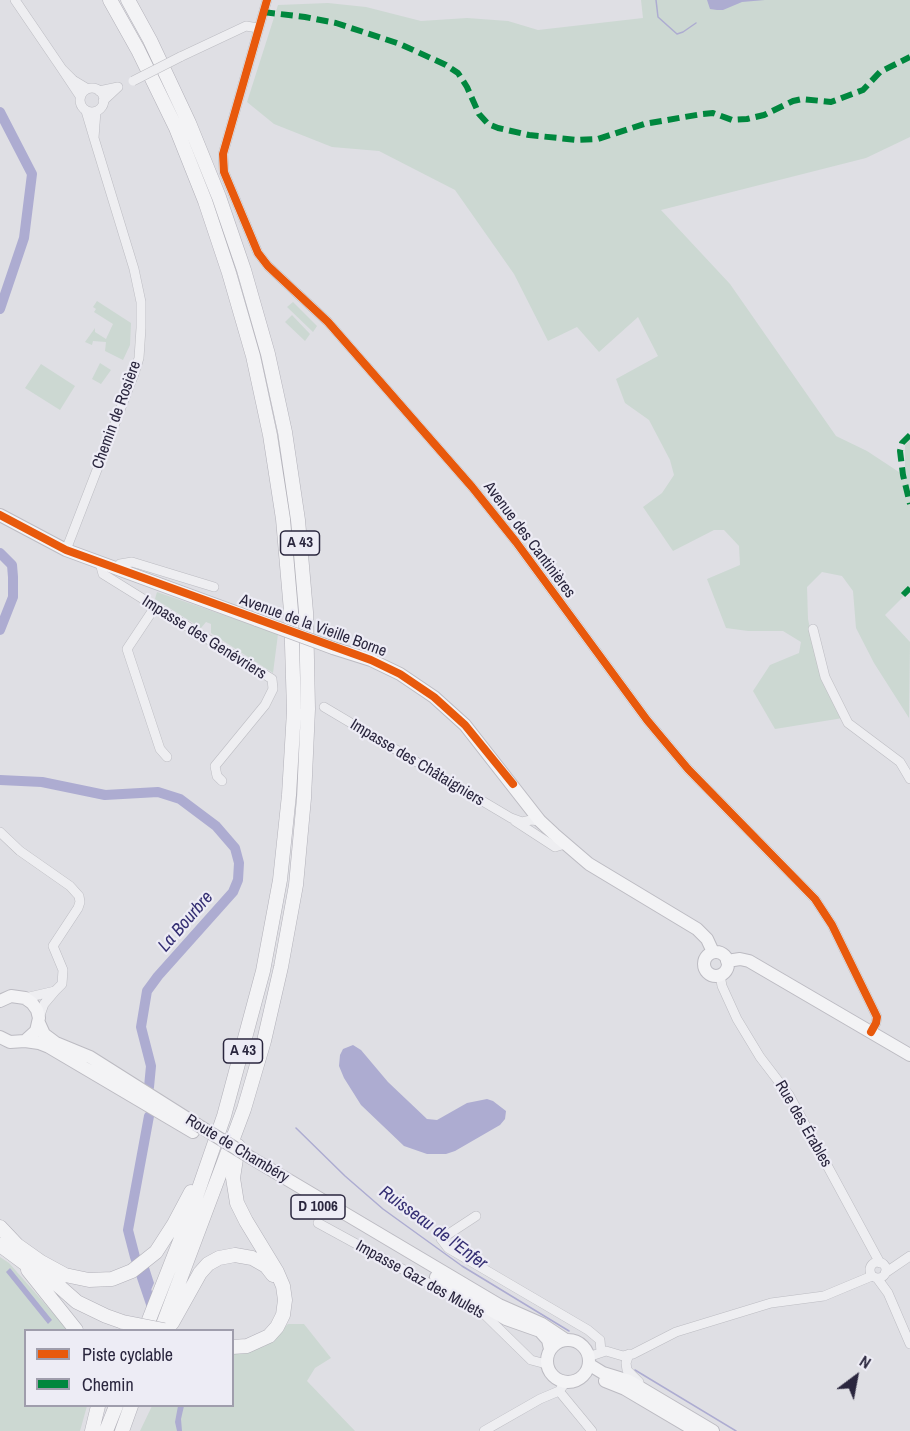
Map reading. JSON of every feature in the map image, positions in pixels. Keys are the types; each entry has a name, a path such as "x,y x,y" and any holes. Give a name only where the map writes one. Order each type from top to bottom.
{"highway":[{"name":"A 43","path":"110,0 138,50 176,128 205,201 253,356 270,435 283,519 291,611 294,711 289,795 280,880 263,971 248,1034 211,1156 150,1316 147,1329"},
{"name":"A 43","path":"128,0 150,40 189,123 219,197 244,270 268,354 285,432 298,520 306,612 308,710 304,798 296,885 273,1006 244,1109 166,1326"},
{"path":"234,1345 247,1346 269,1336 283,1315 285,1300 283,1286 277,1272 246,1221 235,1196 233,1178 244,1109"},
{"path":"0,1227 17,1245 53,1269 78,1279 111,1279 132,1271 148,1260 166,1238 211,1156"},
{"path":"0,1245 80,1308 94,1315 144,1329"},
{"path":"17,1245 35,1266 77,1302 123,1323 166,1326 192,1284 208,1264 230,1255 252,1258 266,1266 272,1275 279,1291 280,1308 268,1330 256,1338 234,1344"},
{"path":"23,1264 75,1329"},
{"path":"92,1431 98,1407"},
{"path":"106,1431 116,1407"},
{"path":"122,1431 131,1407"}],"main road":[{"name":"Avenue de la Vieille Borne","path":"0,515 66,550 371,660 400,674 434,697 465,725 540,821 589,864 697,929 707,939 713,952 722,954 728,961 740,959 749,961 910,1055"},
{"path":"713,952 706,958 705,968 709,974 720,975 725,971 728,961"},
{"path":"1,999 11,996 25,998"},
{"name":"Route de Chambéry","path":"25,998 37,1010 44,1034 56,1043 90,1057 194,1128"},
{"path":"25,1041 36,1031 39,1021"},
{"name":"Route de Chambéry","path":"2,1040 39,1043 49,1047 194,1128 499,1305 542,1324 566,1340"},
{"name":"Route de Chambéry","path":"251,1162 492,1311 517,1324 540,1331 548,1340 550,1349"},
{"path":"589,1361 584,1376 562,1387 550,1374 546,1364 550,1349 557,1343 566,1340 579,1343 584,1348 589,1361 603,1373 629,1381 713,1431"},
{"path":"579,1379 593,1378 613,1383 696,1431"}],"street":[{"path":"15,0 80,96 80,103 91,111 101,107 103,101 118,87"},
{"path":"62,69 73,80 88,89 99,91 118,87 246,26 258,28 267,0"},
{"name":"Avenue des Cantinières","path":"258,28 223,154 224,171 258,253 268,266 328,322 472,487 516,542 647,720 688,769 815,899 832,926 877,1017 871,1032"},
{"path":"80,96 88,89"},
{"path":"99,91 103,101"},
{"name":"Chemin de Rosière","path":"66,550 129,389 140,348 141,302 137,281 94,138 91,111"},
{"path":"116,569 120,564 132,562 214,587"},
{"name":"Impasse des Genévriers","path":"100,563 103,574 272,679 273,689 265,705 215,766 217,776 222,781"},
{"path":"155,607 127,649 160,748 167,757"},
{"path":"813,629 825,677 848,723 900,762 910,779"},
{"name":"Impasse des Châtaigniers","path":"324,707 511,818 522,822 540,821"},
{"path":"511,818 520,816 525,810 524,799"},
{"path":"511,818 555,847 565,844"},
{"path":"0,832 20,851 70,886 79,896 78,908 53,946 63,970 62,984 44,1004 39,1021"},
{"name":"Rue des Érables","path":"720,975 721,984 737,1020 760,1057 789,1095 868,1242 910,1344"},
{"path":"25,998 55,991"},
{"path":"477,1216 441,1239 448,1248 588,1330 600,1340 601,1352"},
{"name":"Impasse Gaz des Mulets","path":"318,1223 483,1313 531,1360 546,1364"},
{"path":"589,1361 601,1352 624,1356 676,1332 771,1303 824,1296 841,1291 878,1270 910,1256"},
{"path":"629,1354 626,1363 627,1370 634,1379 670,1405"},
{"path":"484,1431 562,1387 592,1431"}],"shaded area":[{"path":"641,0 910,0 910,137 866,158 661,210 730,284 836,436 867,451 905,476 905,443 910,439 910,590 885,615 910,642 909,718 874,663 856,628 853,591 842,576 822,572 807,587 808,619 818,668 843,718 775,729 753,691 770,665 799,653 801,642 783,631 748,631 726,628 707,579 740,565 739,546 724,530 714,530 673,551 643,507 662,493 674,475 670,460 649,420 625,403 616,379 658,356 638,317 599,352 577,327 548,341 514,274 455,190 379,151 332,147 274,124 247,102 278,5 328,3 366,7 421,21 467,18 508,21 538,30 643,18"},
{"path":"97,301 131,323 130,345 123,360 105,351 106,342 93,341 92,345 85,342 95,328 95,332 106,339 113,324 94,312 96,309 93,307"},
{"path":"293,302 317,326 313,332 287,307"},
{"path":"292,315 310,334 305,341 285,322"},
{"path":"100,363 111,370 101,384 92,379"},
{"path":"41,364 75,386 60,410 25,388"},
{"path":"157,592 278,634 273,673 211,633 211,624 206,622 201,628 155,599"},
{"path":"0,1257 9,1263 67,1329 24,1329 24,1407 87,1407 80,1431 0,1431"},
{"path":"288,1324 304,1324 331,1358 315,1368 307,1381 355,1431 140,1431 152,1407 234,1407 234,1351 244,1352 265,1346"}],"water":[{"path":"707,0 765,0 742,2 723,10 717,10 710,9"},
{"path":"353,1045 361,1050 388,1082 427,1119 437,1120 467,1103 487,1099 506,1111 505,1119 500,1125 446,1154 427,1154 404,1146 361,1105 344,1078 339,1066 340,1055 343,1049"},
{"path":"148,1264 154,1283 146,1302 137,1273"},
{"path":"10,1268 52,1320 48,1324 6,1272"},
{"path":"178,1407 184,1407 181,1419 182,1431 177,1431 175,1422"}],"waterway":[{"path":"656,0 658,17 677,34 696,23"},
{"name":"La Bourbre","path":"0,112 32,174 24,238 0,309"},
{"name":"La Bourbre","path":"0,553 12,565 13,577 13,597 0,630"},
{"name":"La Bourbre","path":"0,780 42,782 105,795 158,792 180,799 216,826 235,848 239,863 238,880 233,892 147,991 141,1027 151,1066 149,1087"},
{"name":"La Bourbre","path":"149,1116 128,1230 154,1313"},
{"name":"Ruisseau de l'Enfer","path":"296,1128 383,1209 462,1266 569,1331"},
{"name":"Ruisseau de l'Enfer","path":"635,1370 736,1431"}],"marked path":[{"path":"263,12 336,23 400,44 458,73 479,114 488,124 529,135 577,140 598,139 644,124 702,114 713,113 732,120 747,119 764,115 802,99 831,102 863,90 880,72 910,57"},
{"path":"910,435 902,443 900,451 910,504"},
{"path":"903,595 910,588"}],"cycle path":[{"path":"267,0 223,154 224,172 258,253 268,266 328,322 472,487 516,542 647,720 688,769 815,899 832,925 877,1017 871,1032"},
{"path":"0,515 66,550 371,660 400,674 434,697 465,725 513,784"}]}
